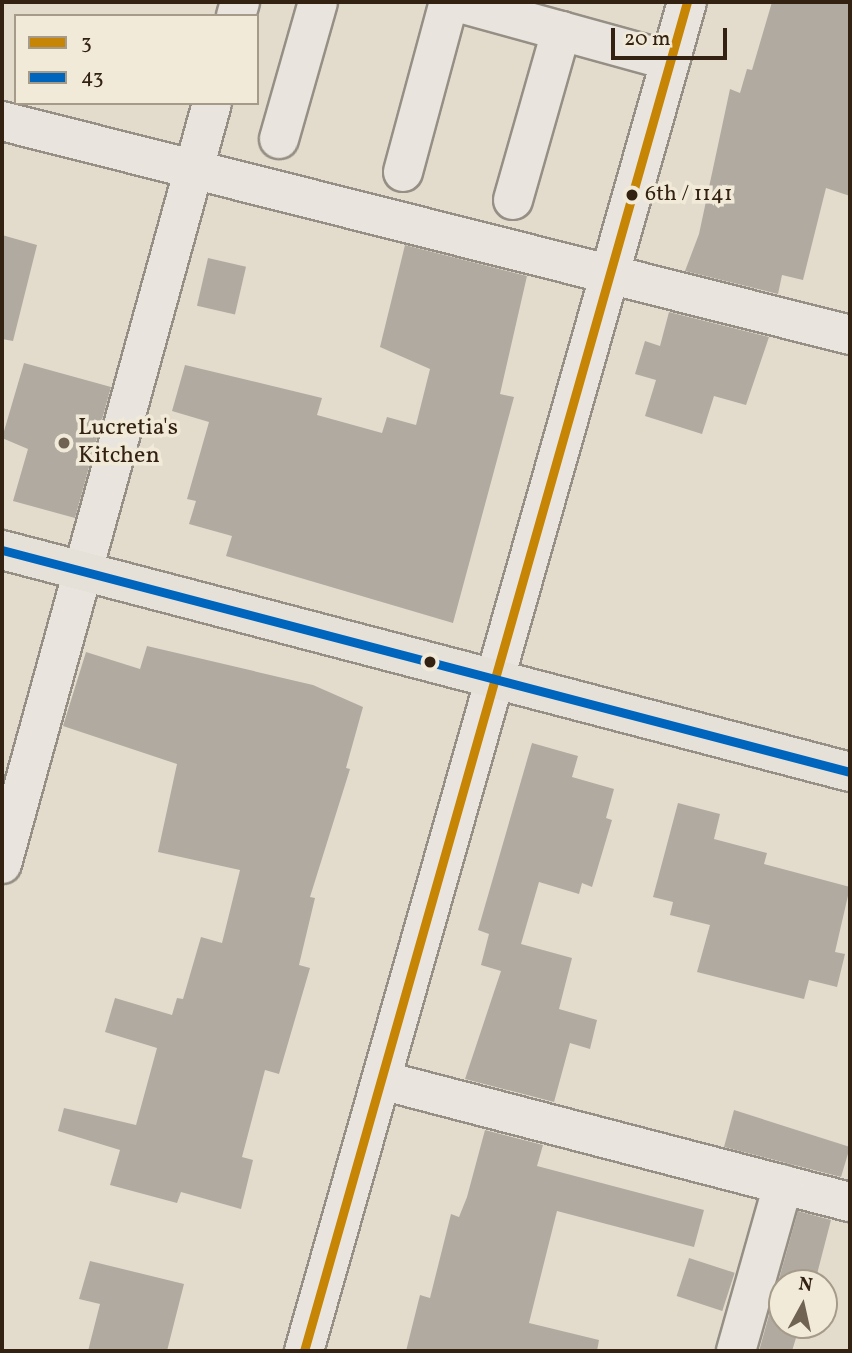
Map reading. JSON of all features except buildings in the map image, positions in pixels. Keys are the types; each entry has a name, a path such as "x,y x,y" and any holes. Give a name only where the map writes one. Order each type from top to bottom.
{"main road":[{"path":"2,550 850,772"}],"street":[{"path":"279,139 318,2"},
{"path":"403,172 449,2"},
{"path":"456,2 670,61"},
{"path":"304,1351 687,2"},
{"path":"513,200 561,31"},
{"path":"2,864 86,573 211,105"},
{"path":"2,121 610,272 850,335"},
{"path":"381,1080 850,1202"},
{"path":"736,1351 783,1185"}],"transit line":[{"name":"3","path":"304,1351 687,2"},
{"name":"43","path":"2,550 850,772"}],"place":[{"name":"6th / 1141","path":"632,195"},
{"name":"Lucretia's Kitchen","path":"64,443"}]}
